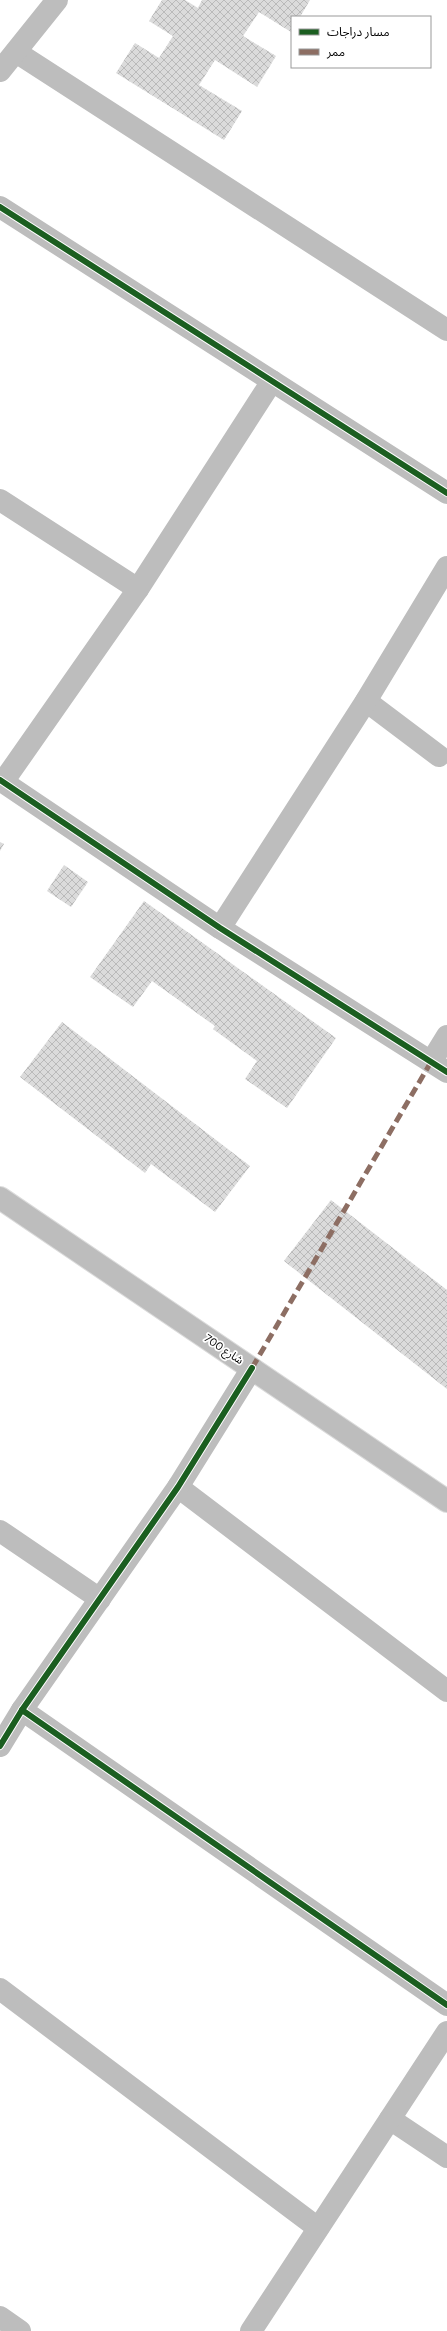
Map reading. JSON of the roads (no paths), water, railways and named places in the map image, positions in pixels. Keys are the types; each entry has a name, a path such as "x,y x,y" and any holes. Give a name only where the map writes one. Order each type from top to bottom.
{"street":[{"path":"0,71 57,0"},
{"path":"16,52 447,330"},
{"path":"0,207 447,493"},
{"path":"272,381 138,589 1,781 220,928 439,1067 447,1036"},
{"path":"0,500 138,589"},
{"path":"220,928 366,701 447,568"},
{"path":"366,701 439,756"},
{"name":"شارع 700","path":"0,1198 447,1501"},
{"path":"0,1746 22,1710 178,1487 252,1368"},
{"path":"178,1487 447,1691"},
{"path":"0,1531 100,1599"},
{"path":"22,1710 447,2005"},
{"path":"0,1989 318,2228"},
{"path":"251,2331 447,2032"},
{"path":"390,2119 447,2157"},
{"path":"0,2317 20,2331"}]}
